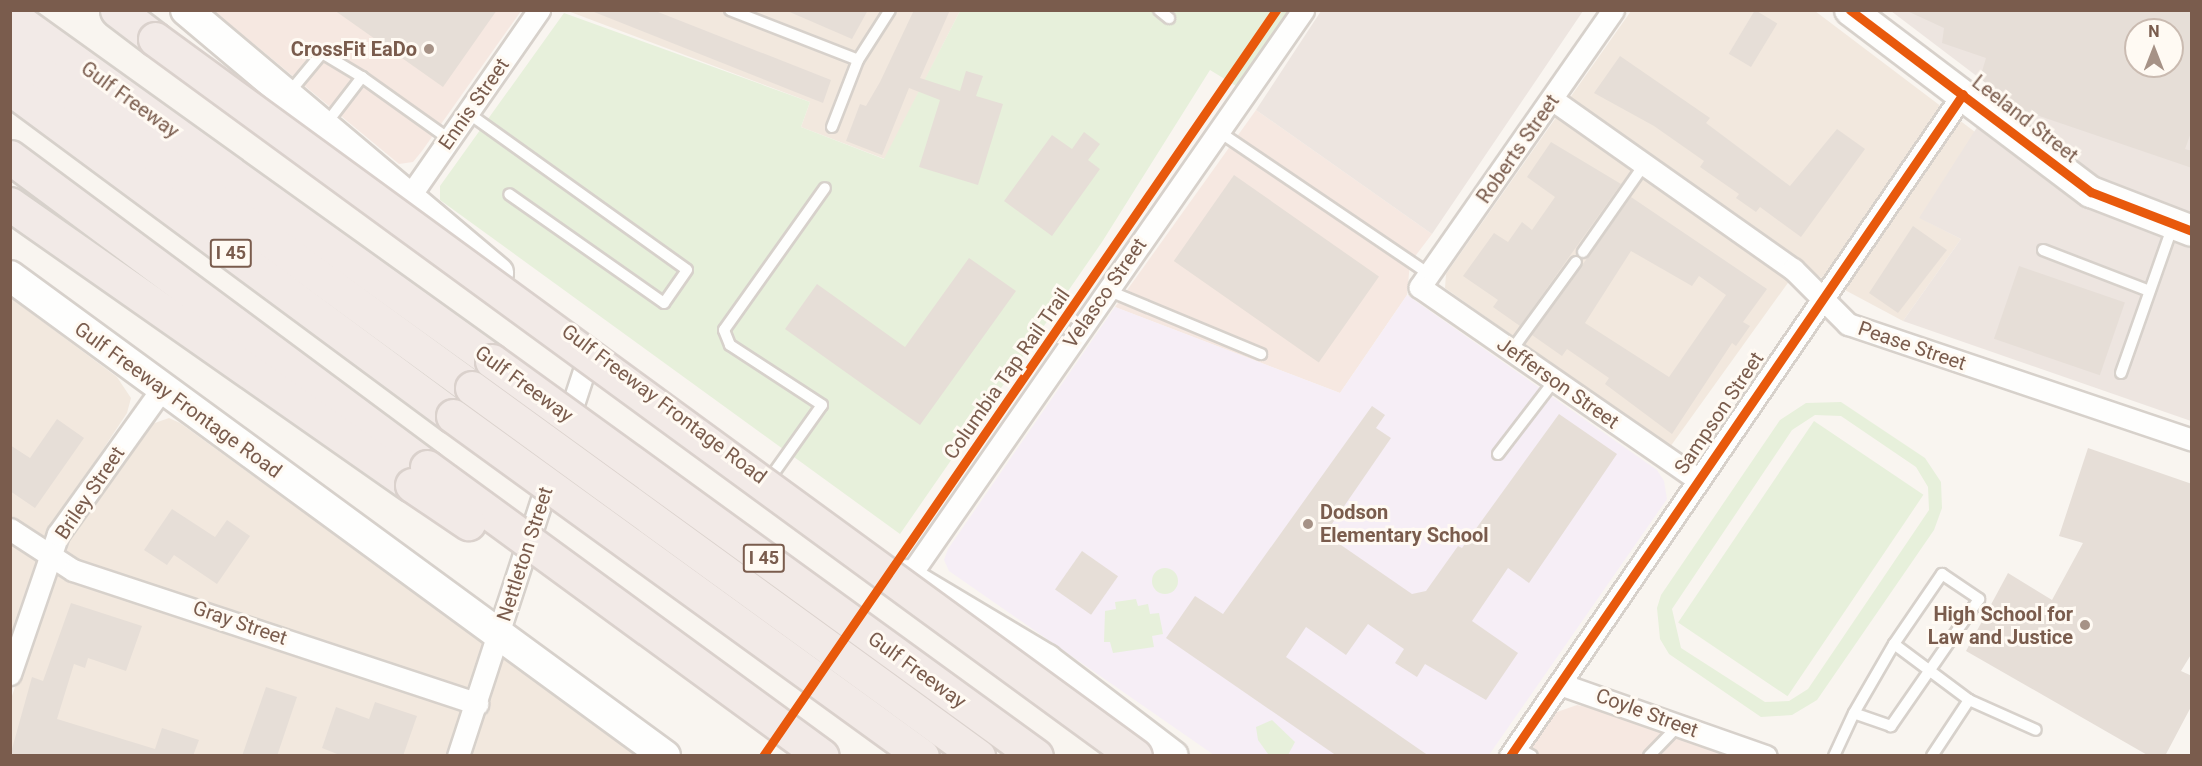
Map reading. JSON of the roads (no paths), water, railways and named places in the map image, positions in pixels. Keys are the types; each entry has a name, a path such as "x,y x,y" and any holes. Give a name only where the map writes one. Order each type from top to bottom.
{"highway":[{"path":"33,10 98,77"},
{"path":"117,10 322,166 1152,752"},
{"name":"Gulf Freeway","path":"10,15 1036,756"},
{"name":"Gulf Freeway","path":"10,51 978,756"},
{"name":"I 45","path":"10,88 453,416 922,756"},
{"path":"10,157 419,476 814,756"},
{"path":"10,204 419,476 822,756"}],"main road":[{"name":"Gulf Freeway Frontage Road","path":"186,10 288,94 590,353 908,578 1047,660 1152,752"},
{"name":"Leeland Street","path":"1850,10 2091,192 2182,228"},
{"name":"Gulf Freeway Frontage Road","path":"10,276 665,756"}],"street":[{"name":"Ennis Street","path":"409,197 539,10"},
{"name":"Velasco Street","path":"908,578 1303,10"},
{"name":"Roberts Street","path":"1425,280 1553,100 1613,10"},
{"name":"Sampson Street","path":"1519,753 1560,684 1696,478 1963,94"},
{"name":"Pease Street","path":"1553,100 1793,269 1848,324 2192,440"},
{"name":"Jefferson Street","path":"1425,280 1511,351 1696,478"},
{"name":"Nettleton Street","path":"458,756 477,704 590,353"},
{"name":"Briley Street","path":"10,674 58,534 162,389"},
{"name":"Gray Street","path":"10,529 73,570 477,704"},
{"name":"Coyle Street","path":"1560,684 1766,756"}],"lane":[{"path":"730,10 858,60"},
{"path":"832,127 858,60 890,10"},
{"path":"1159,10 1169,18"},
{"path":"288,94 322,53 362,77 449,139"},
{"path":"325,126 362,77"},
{"path":"468,112 687,270 664,303 509,195"},
{"path":"1218,131 1425,280"},
{"path":"1583,252 1644,165"},
{"path":"768,481 822,405 730,345 724,330 825,188"},
{"path":"2121,373 2149,291 2182,228"},
{"path":"2043,250 2149,291"},
{"path":"1511,351 1576,262"},
{"path":"1107,290 1261,354"},
{"path":"1498,454 1554,381"},
{"path":"1834,756 1854,713 1894,644 1942,574 1979,599 1891,726 1854,713"},
{"path":"1894,644 1969,700 2036,730"},
{"path":"1932,756 1969,700"},
{"path":"1649,756 1679,725"}],"place":[{"name":"CrossFit EaDo","path":"429,49"},
{"name":"Dodson Elementary School","path":"1308,524"},
{"name":"High School for Law and Justice","path":"2085,625"}]}
